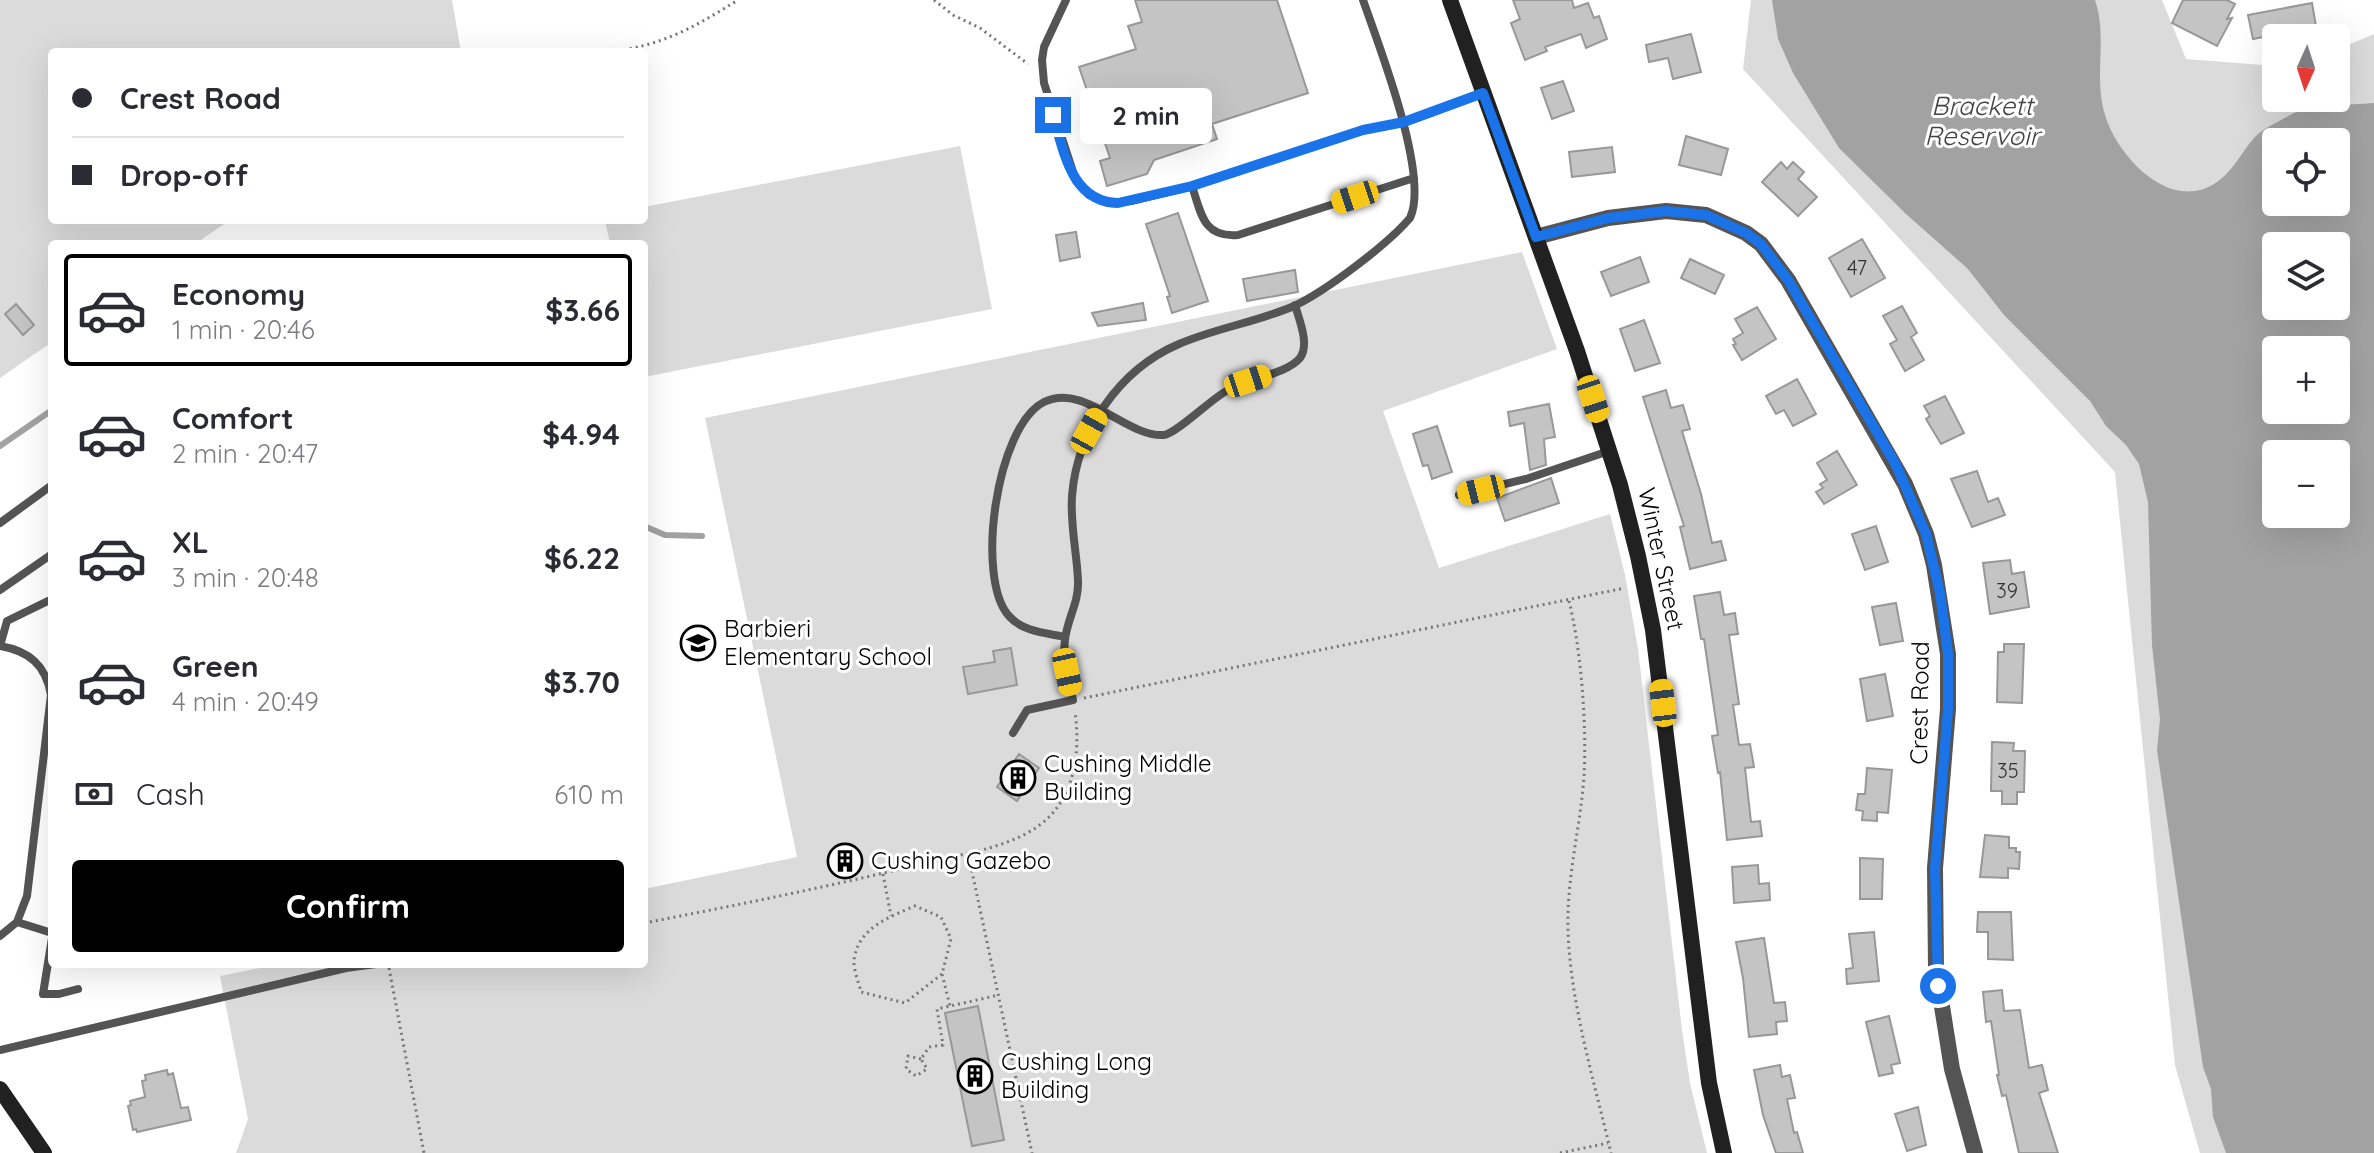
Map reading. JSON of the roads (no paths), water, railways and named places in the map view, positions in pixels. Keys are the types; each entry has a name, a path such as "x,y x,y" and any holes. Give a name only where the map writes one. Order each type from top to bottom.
{"main road":[{"name":"Winter Street","path":"1450,0 1610,451 1645,584 1660,679 1703,1046 1724,1153"},
{"path":"0,1089 44,1153"}],"street":[{"name":"Crest Road","path":"1536,237 1608,218 1666,211 1706,215 1746,233 1761,244 1788,280 1905,484 1926,534 1947,639 1948,709 1935,868 1936,969 1949,1058 1975,1153"}],"lane":[{"path":"1066,0 1044,47 1042,72 1076,181 1089,195 1108,203 1192,186 1363,130 1404,122 1483,93"},
{"path":"1013,733 1027,710 1073,700 1065,660 1065,637 1079,594 1072,520 1075,474 1089,431 1101,410 1128,378 1160,353 1192,339 1295,305 1332,283 1404,226 1415,208 1414,178 1404,122 1363,0"},
{"path":"1192,186 1209,227 1226,236 1238,235 1414,178"},
{"path":"1065,637 1020,625 1003,607 995,568 993,539 1000,477 1016,437 1035,409 1044,402 1064,398 1101,410 1154,434 1173,432 1228,389 1290,366 1299,359 1303,352 1303,340 1295,305"},
{"path":"1459,495 1526,479 1610,451"},
{"path":"0,523 48,488"},
{"path":"0,590 48,557"},
{"path":"48,601 7,621 0,646 32,657 48,681"},
{"path":"0,611 7,621"},
{"path":"0,936 17,922 24,911 48,730"},
{"path":"17,922 48,934"},
{"path":"48,962 43,994 78,989"},
{"path":"0,1050 346,968"}],"water":[{"name":"Brackett Reservoir","path":"1772,0 2095,0 2099,14 2102,100 2111,131 2121,147 2147,175 2162,185 2179,191 2197,191 2214,184 2228,172 2262,131 2262,216 2350,216 2350,128 2266,128 2297,112 2350,112 2350,105 2374,103 2374,1153 2226,1153 2213,1117 2211,1089 2203,1067 2157,750 2160,719 2152,645 2148,502 2139,464 2126,445 2106,426 2090,401 2004,315 1967,268 1839,148 1793,73 1778,39"}],"waterway":[{"path":"0,446 48,413"},
{"path":"648,528 665,535 702,536"}],"place":[{"name":"Barbieri Elementary School","path":"698,643"},
{"name":"Cushing Middle Building","path":"1018,778"},
{"name":"Cushing Gazebo","path":"845,861"},
{"name":"Cushing Long Building","path":"975,1076"}]}
